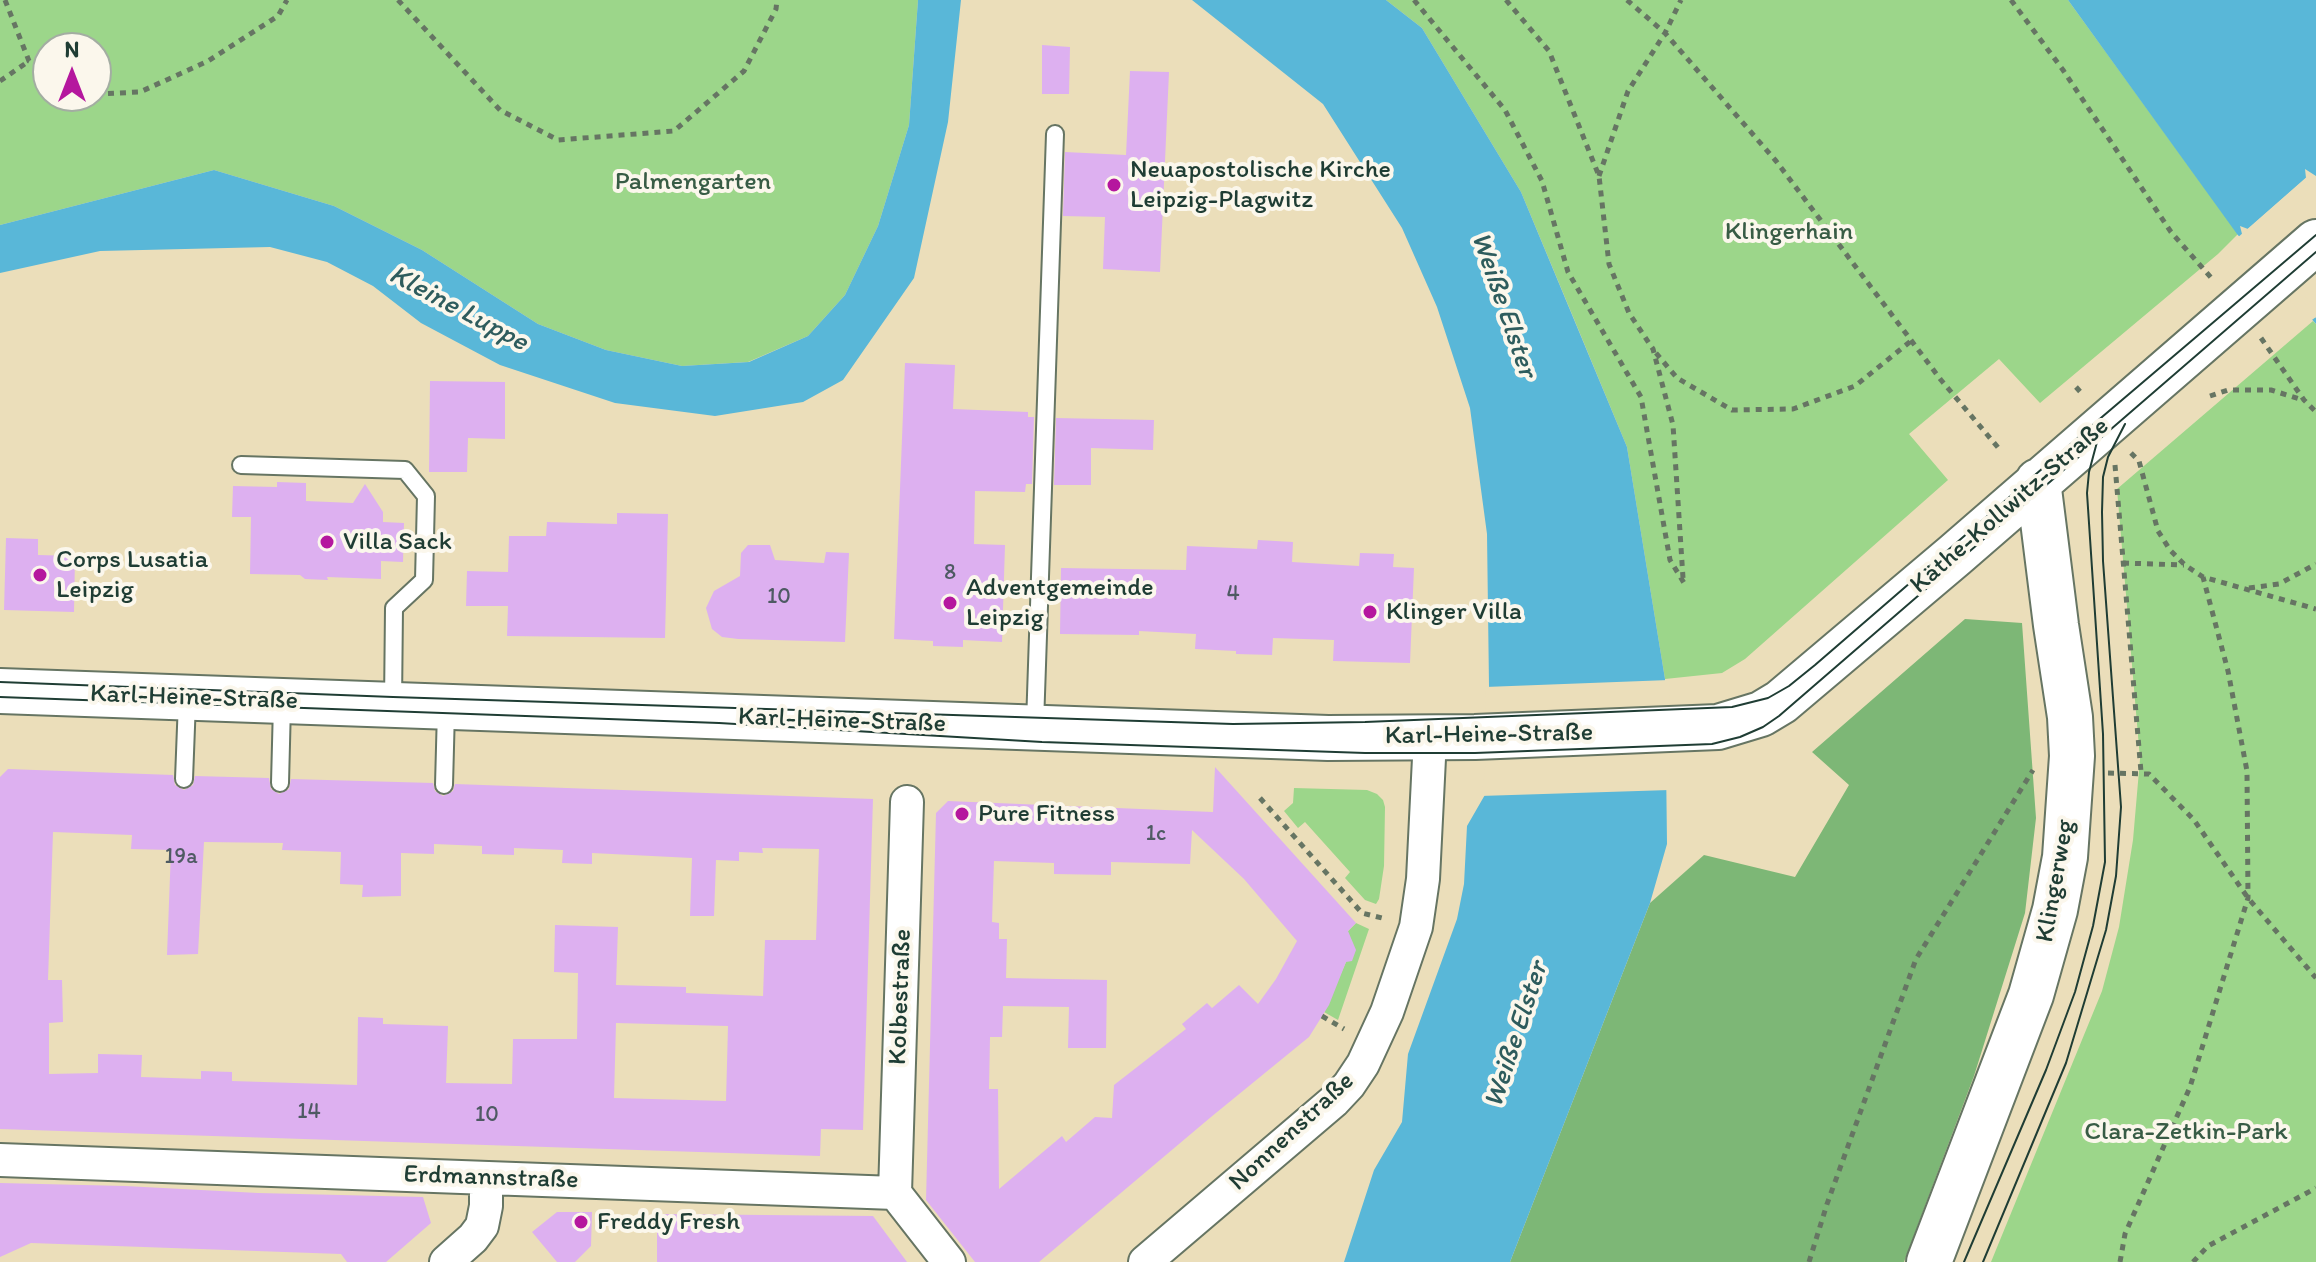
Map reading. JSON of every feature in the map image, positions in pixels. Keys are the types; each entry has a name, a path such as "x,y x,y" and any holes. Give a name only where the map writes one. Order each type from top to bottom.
{"main road":[{"name":"Käthe-Kollwitz-Straße","path":"1683,730 1738,723 1781,702 2038,481 2232,288 2316,242"},
{"name":"Klingerweg","path":"1929,1262 2031,995 2055,910 2065,857 2072,756 2070,717 2038,481"},
{"name":"Karl-Heine-Straße","path":"0,691 1278,737 1430,738 1683,730"}],"street":[{"name":"Nonnenstraße","path":"1145,1262 1334,1101 1363,1064 1382,1023 1416,927 1423,879 1430,738"},
{"name":"Kolbestraße","path":"895,1193 907,802"},
{"name":"Erdmannstraße","path":"0,1160 895,1193"},
{"path":"446,1262 482,1226 486,1178"},
{"path":"895,1193 949,1262"}],"lane":[{"path":"1035,727 1055,134"},
{"path":"241,465 405,470 426,496 424,580 394,608 393,705"},
{"path":"184,779 187,698"},
{"path":"280,783 282,701"},
{"path":"444,785 446,707"}],"path":[{"path":"5,0 32,63"},
{"path":"112,93 140,92 208,61 278,16 287,0"},
{"path":"398,0 500,110 558,140 674,131 744,71 776,9 777,0"},
{"path":"1414,0 1505,110 1542,181 1568,272 1641,397 1670,560 1684,583 1673,425 1653,349"},
{"path":"1506,0 1549,51 1599,176 1609,264 1629,313 1677,378 1732,410 1793,409 1855,386 1911,341"},
{"path":"1627,0 1665,33 1776,161 1911,341 2001,451"},
{"path":"1599,176 1628,91 1665,33 1681,0"},
{"path":"2011,0 2063,70 2171,232 2232,288"},
{"path":"0,81 29,61"},
{"path":"2266,345 2304,400 2316,412"},
{"path":"2210,396 2228,390 2271,390 2304,400"},
{"path":"2114,456 2141,772"},
{"path":"2139,461 2158,531 2170,550 2185,565 2203,577 2316,609"},
{"path":"2123,563 2185,565"},
{"path":"2244,588 2279,584 2316,564"},
{"path":"2120,1262 2125,1234 2190,1087 2248,898 2247,771 2228,671 2203,577"},
{"path":"1809,1262 1916,959 2038,763"},
{"path":"2104,773 2149,774 2194,820 2248,898 2316,978"},
{"path":"1260,798 1362,913 1416,927"},
{"path":"2193,1262 2208,1246 2316,1188"}],"green space":[{"name":"Palmengarten","path":"0,0 918,0 909,125 878,226 845,295 808,336 748,362 682,366 606,350 538,324 422,250 334,206 214,170 0,225"},
{"name":"Klingerhain","path":"1386,0 2068,0 2238,234 2040,403 1999,359 1909,434 1948,480 1745,659 1722,673 1665,679 1627,447 1521,192 1422,28"},
{"name":"Clara-Zetkin-Park","path":"2313,321 2316,324 2316,1262 1991,1262 2102,991 2119,927 2133,840 2140,759 2117,489"},
{"path":"1965,619 2022,623 2036,818 2025,913 1974,1076 1904,1262 1510,1262 1650,903 1704,855 1795,877 1849,785 1812,752"},
{"path":"1294,788 1367,790 1383,800 1384,866 1376,904 1365,900 1345,878 1350,872 1305,822 1298,828 1284,811 1293,803"},
{"path":"1356,923 1369,929 1338,1020 1324,1012 1346,962 1345,934"}],"water":[{"name":"Kleine Luppe","path":"918,0 961,0 948,122 914,278 843,380 803,402 715,416 615,403 500,365 421,323 373,286 327,262 270,247 100,251 0,273 0,225 214,170 334,206 422,250 538,324 606,350 682,366 749,362 808,336 845,295 878,226 909,125"},
{"name":"Weiße Elster","path":"1192,0 1386,0 1422,28 1521,192 1627,447 1665,679 1667,844 1650,903 1510,1262 1344,1262 1374,1170 1402,1122 1408,1054 1457,919 1464,884 1467,826 1486,793 1490,762 1487,534 1470,408 1437,307 1402,228 1323,104"},
{"path":"2068,0 2316,0 2316,176 2305,169 2306,178 2248,229 2240,226 2242,234 2316,318 2316,324 2237,234"}],"pier":[{"path":"2309,175 2316,184 2316,308 2245,232 2316,312 2316,317 2309,322 2236,239"},
{"path":"1669,680 1670,790 1480,796 1486,762 1485,687"}],"building":[{"path":"1042,45 1070,47 1069,94 1042,94"},
{"name":"Neuapostolische Kirche Leipzig-Plagwitz","path":"1130,71 1169,72 1160,272 1103,269 1105,217 1063,216 1065,152 1126,155"},
{"path":"905,363 955,365 953,409 1028,412 1028,417 1034,417 1032,484 1026,484 1025,492 975,491 974,544 1005,545 1002,642 963,640 963,647 933,646 933,641 894,639"},
{"path":"430,381 505,382 505,439 468,438 467,472 429,472"},
{"path":"1056,418 1154,420 1153,450 1091,448 1091,485 1054,485"},
{"name":"Villa Sack","path":"277,482 306,483 306,501 353,503 365,484 383,512 383,522 404,523 403,562 381,561 381,579 327,577 328,580 305,579 300,575 250,574 251,517 232,517 233,486 277,487"},
{"path":"617,513 668,514 665,638 507,636 508,606 466,606 467,571 508,572 509,536 546,536 547,522 617,524"},
{"name":"Corps Lusatia Leipzig","path":"6,538 38,539 38,555 75,556 74,612 4,610"},
{"path":"1258,540 1293,542 1292,562 1359,566 1360,553 1394,554 1393,567 1414,568 1410,663 1333,661 1334,640 1273,638 1272,655 1195,649 1196,634 1139,631 1139,635 1060,634 1061,568 1186,570 1187,546 1257,549"},
{"path":"748,545 770,545 775,560 824,563 826,552 849,553 845,642 738,639 722,637 712,629 706,608 714,591 740,576 741,553"},
{"path":"1215,767 1356,923 1348,931 1356,950 1352,961 1346,962 1329,1005 1309,1037 1039,1262 975,1262 926,1200 936,813 948,801 1213,812","holes":["1192,830 1244,879 1297,941 1258,1004 1239,985 1212,1008 1207,1003 1182,1024 1186,1029 1114,1085 1112,1118 1095,1117 1066,1142 1062,1136 999,1189 998,1089 989,1089 990,1037 1002,1037 1003,1006 1069,1007 1068,1048 1106,1048 1107,980 1006,978 1007,939 999,939 999,923 992,922 994,861 1054,863 1054,874 1111,875 1111,862 1190,864"]},
{"path":"8,769 173,775 175,785 184,790 193,785 195,776 269,778 271,789 279,794 289,789 291,779 433,783 435,791 443,796 453,791 455,784 873,799 863,1130 821,1129 820,1156 0,1129 0,777","holes":["53,832 132,835 131,849 171,850 167,955 198,954 204,842 283,843 282,850 341,852 340,884 363,885 362,897 401,896 401,853 434,854 434,844 482,846 482,854 514,855 514,848 563,850 562,863 592,864 592,853 692,858 690,916 714,916 716,860 739,861 739,852 763,853 762,848 819,849 816,940 765,940 763,996 686,993 686,987 616,985 618,927 555,925 554,972 578,973 577,1039 513,1039 512,1084 446,1083 448,1026 383,1024 383,1018 358,1017 357,1085 232,1081 232,1072 201,1071 201,1079 141,1077 142,1055 98,1054 98,1073 49,1074 49,1023 63,1022 62,980 48,980","616,1023 728,1026 726,1101 614,1098"]},
{"path":"0,1183 423,1197 431,1223 386,1262 347,1262 341,1254 31,1243 0,1257"},
{"path":"557,1212 592,1212 591,1246 575,1262 557,1262 532,1232"},
{"path":"657,1214 873,1216 907,1262 657,1262"}],"tram line":[{"path":"0,682 1233,724 1365,722 1732,707 1768,698 1815,665 2316,235"},
{"path":"0,697 719,723 1042,742 1365,753 1475,753 1712,744 1740,737 1779,716 2316,252"},
{"path":"1983,1262 2066,1063 2106,930 2116,876 2121,807 2102,512 2103,477 2108,457 2125,424"},
{"path":"1964,1262 2046,1070 2075,992 2093,926 2105,862 2103,734 2087,493 2097,442"}],"place":[{"name":"Neuapostolische Kirche Leipzig-Plagwitz","path":"1114,185"},
{"name":"Villa Sack","path":"327,542"},
{"name":"Corps Lusatia Leipzig","path":"40,575"},
{"name":"Adventgemeinde Leipzig","path":"950,603"},
{"name":"Klinger Villa","path":"1370,612"},
{"name":"Pure Fitness","path":"962,814"},
{"name":"Freddy Fresh","path":"581,1222"}]}
